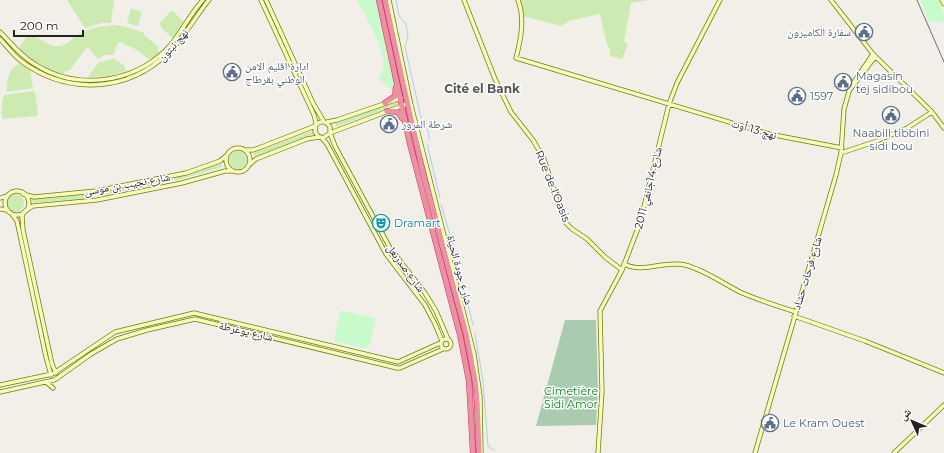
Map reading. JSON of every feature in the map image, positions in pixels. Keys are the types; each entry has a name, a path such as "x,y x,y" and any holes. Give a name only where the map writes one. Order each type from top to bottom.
{"highway":[{"name":"شارع جودة الحياة","path":"379,0 401,106 460,335 469,381 473,453"},
{"name":"شارع جودة الحياة","path":"385,0 407,104 466,334 477,402 480,453"},
{"path":"385,103 395,96 396,80"},
{"path":"386,111 400,113 406,126"}],"street":[{"name":"نهج نبتون","path":"0,32 26,59 57,75 80,80 112,78 140,69 159,56 177,37 203,0"},
{"name":"نهج نبتون","path":"0,39 21,61 42,74 54,79 76,84 104,84 120,81 137,75 150,68 174,47 209,0"},
{"path":"261,0 314,115 316,126 315,132 320,137"},
{"path":"266,0 313,103 330,127 330,133"},
{"path":"389,0 411,105 474,354 480,396 480,453"},
{"name":"Rue de l'Oasis","path":"464,0 495,80 511,112 533,140 544,159 560,210 566,223 574,232 587,240 622,270"},
{"name":"نهج 13 أوت","path":"518,0 522,18 516,58 783,138 842,148"},
{"name":"شارع 14جانفي 2011","path":"598,453 602,391 600,311 622,270 637,232 644,209 669,104 677,83 720,0"},
{"path":"831,0 874,55 932,112 944,128"},
{"path":"942,0 944,4"},
{"name":"شارع فرحات حشاد","path":"755,453 841,153 844,110 849,92 874,55"},
{"path":"232,171 226,164 227,155 235,148 253,150 316,126 319,122 337,120 406,97"},
{"path":"11,213 16,215 25,212 33,206 97,200 182,183 225,171 238,173 242,172 256,159 307,139 326,137 330,133 407,104"},
{"path":"841,153 877,141 907,128 932,112"},
{"name":"شارع صدربعل","path":"330,133 335,146 390,248 425,293 436,311 448,339"},
{"name":"شارع صدربعل","path":"320,137 327,144 387,256 422,299 430,313 441,342"},
{"path":"244,150 249,156 249,165"},
{"name":"شارع نجيب بن موسى","path":"23,194 34,197 96,191 186,173 220,162 227,155"},
{"path":"0,198 14,192 19,192 27,198 28,203 22,216 23,230 57,384"},
{"path":"7,196 5,203 7,210"},
{"path":"0,209 7,210 17,221 49,368 49,372 45,376"},
{"path":"624,264 638,269 667,264 682,264 689,266 710,275 747,295 944,373"},
{"name":"شارع يوغرطة","path":"54,374 85,351 115,332 194,313 398,362 441,342"},
{"name":"شارع يوغرطة","path":"0,385 54,374 116,339 195,319 397,368 443,349"},
{"path":"448,339 450,342 450,347 443,349 441,342 448,339"},
{"path":"52,364 56,368 61,368"},
{"path":"49,368 54,374"},
{"path":"54,374 50,378 55,380"},
{"name":"شارع يوغرطة","path":"0,392 55,380 54,374"},
{"path":"46,382 53,388"},
{"path":"894,453 944,405"}],"green space":[{"path":"67,0 114,0 111,23 101,23 85,28"},
{"path":"356,0 376,0 393,80 394,92 379,79 382,72 383,60 379,45"},
{"path":"520,0 649,0 631,3 624,41 628,44 622,59 610,56 610,50 606,41 600,14 569,21 561,26 522,16 523,9"},
{"path":"920,0 939,0 944,14 944,21 929,22"},
{"path":"131,8 142,12 138,26 127,23"},
{"path":"171,11 184,22 174,39 161,28 162,26 159,24"},
{"path":"114,25 144,33 144,35 159,47 157,49 160,53 150,60 135,49 120,42 117,44 114,55 105,55 98,59 87,47 70,70 65,71 63,75 40,66 24,55 20,50 20,46 28,35 36,37 51,45 60,46 85,31"},
{"path":"114,59 124,65 126,71 109,76 88,77 99,62"},
{"path":"19,64 30,69 33,88 7,92 9,75 13,68"},
{"path":"33,91 35,93 38,113 37,116 3,119 1,110 4,95"},
{"path":"395,102 399,102 399,104 336,127 335,123"},
{"path":"406,107 465,335 473,381 478,453 474,453 474,425 470,381 404,108"},
{"path":"312,131 313,135 255,157 253,153"},
{"path":"238,151 244,154 247,160 244,166 238,169 232,166 229,160 232,154"},
{"path":"221,163 222,167 175,181 174,177 186,175"},
{"path":"158,180 159,184 99,196 98,192"},
{"path":"88,193 89,198 32,203 32,198"},
{"path":"15,194 21,197 24,203 21,209 15,212 9,209 6,203 9,197"},
{"path":"343,311 374,318 376,320 369,347 367,349 336,342 334,339 340,312"},
{"name":"Cimetière Sidi Amor","path":"565,320 596,320 598,390 596,425 536,426"}],"waterway":[{"path":"396,0 399,16 406,24 408,36 405,47 423,126 428,130 429,139"},
{"path":"428,144 440,198"},
{"path":"441,204 454,249"},
{"path":"460,272 473,325"},
{"path":"475,333 483,381 488,446 494,450"}],"tram line":[{"path":"917,0 944,62"}],"place":[{"name":"سفارة الكاميرون","path":"864,32"},
{"name":"ادارة اقليم الامن الوطني بقرطاج","path":"232,72"},
{"name":"Magasin tej sidibou","path":"843,82"},
{"name":"1597","path":"797,96"},
{"name":"Naabill tibbini sidi bou","path":"891,115"},
{"name":"شرطة المرور","path":"389,124"},
{"name":"Dramart","path":"381,223"},
{"name":"Le Kram Ouest","path":"770,423"}],"district":[{"name":"Cité el Bank","path":"482,89"}]}
